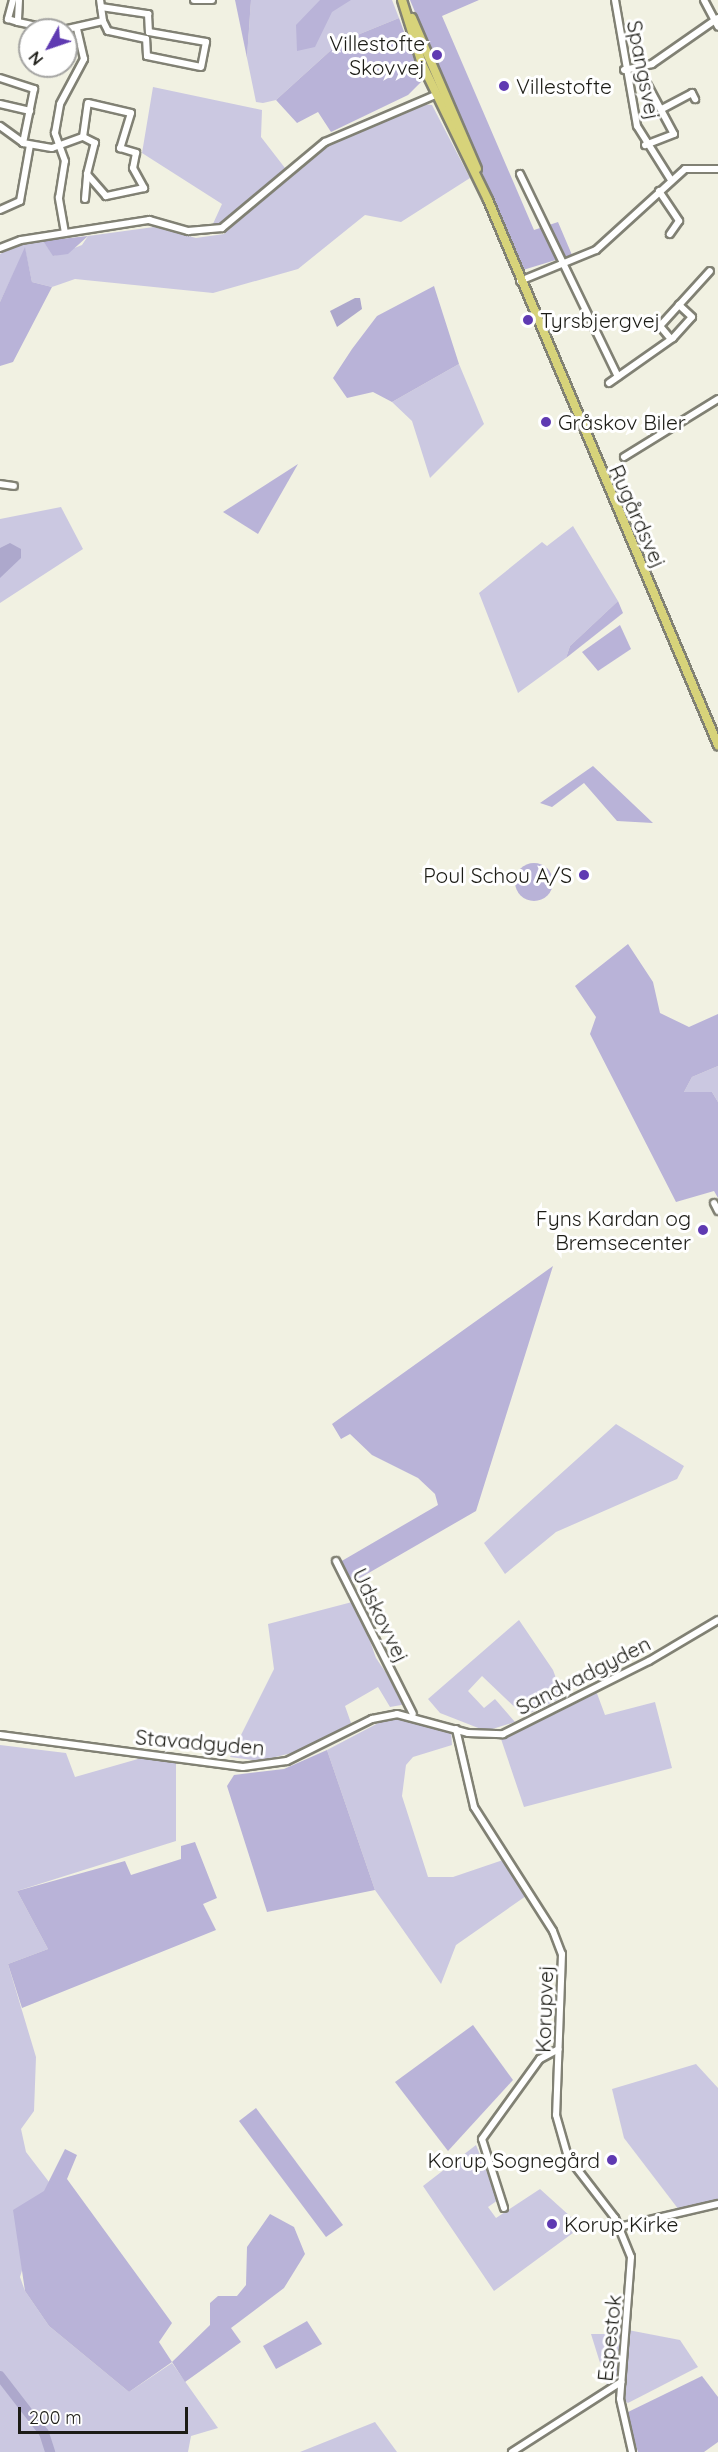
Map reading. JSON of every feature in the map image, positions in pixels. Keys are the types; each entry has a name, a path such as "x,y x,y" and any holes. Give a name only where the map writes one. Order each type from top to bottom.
{"main road":[{"name":"Rugårdsvej","path":"402,0 438,91 488,200"},
{"name":"Rugårdsvej","path":"438,91 461,132 520,281 718,745"}],"street":[{"path":"13,0 8,19 18,22"},
{"path":"18,18 19,0"},
{"path":"194,0 212,0"},
{"name":"Spangsvej","path":"615,0 624,70 645,145 670,180"},
{"path":"624,70 652,64 717,22 704,0"},
{"path":"101,4 148,14 149,32 206,42 201,67 147,56 146,39 108,31 103,21 101,4"},
{"path":"78,28 103,21"},
{"path":"78,32 84,59 78,70"},
{"name":"Spangsvej","path":"638,67 674,134 645,145"},
{"path":"0,78 32,87 20,201 0,210"},
{"path":"65,233 59,198 65,160 55,134 60,105 74,78"},
{"path":"0,248 65,233 149,220 188,231 222,228 313,149 438,91"},
{"name":"Spangsvej","path":"662,108 692,93 695,99"},
{"path":"83,137 88,103 131,113 120,148 136,153 133,168 146,183 140,191 106,196 87,174"},
{"path":"0,104 30,111"},
{"path":"0,126 27,144 60,146 83,137 95,143 87,174 85,199"},
{"path":"520,281 561,267 604,244 670,180 685,169 716,167"},
{"path":"520,174 561,267 618,377"},
{"path":"659,191 679,221 670,234"},
{"path":"670,338 660,326 710,271"},
{"path":"609,383 670,338 692,317 679,304"},
{"path":"624,457 718,399"},
{"path":"0,484 14,486"},
{"path":"714,1203 718,1211"},
{"name":"Udskovvej","path":"336,1561 413,1714"},
{"name":"Sandvadgyden","path":"456,1729 503,1734 649,1661 718,1620"},
{"name":"Stavadgyden","path":"0,1735 258,1767 303,1755 372,1719 413,1714 456,1729"},
{"name":"Korupvej","path":"456,1729 474,1807 560,1944 556,2115 562,2143 620,2227"},
{"path":"504,2208 482,2139 540,2059 559,2049"},
{"path":"620,2227 718,2204"},
{"name":"Espestok","path":"620,2227 632,2272 621,2382 622,2419 632,2452"},
{"path":"512,2452 621,2382"}],"shaded area":[{"path":"235,0 251,0 247,58"},
{"path":"251,0 392,0 399,18 340,42 276,100 263,103 256,102 247,58"},
{"path":"320,0 351,0 332,12 315,47 297,51 296,25"},
{"path":"410,0 479,0 442,16 534,230 558,222 572,255 523,270"},
{"path":"399,18 422,81 408,95 331,132 318,112 297,123 276,100 340,42"},
{"path":"153,87 262,110 261,137 285,168 230,220 212,226 222,204 142,153"},
{"path":"419,104 432,105 470,178 401,222 365,215 298,269 213,293 75,279 52,287 32,282 25,249 0,302 0,254 17,244 43,241 54,256 82,245 88,236 154,227 196,238 224,234 314,151"},
{"path":"88,236 68,254 53,256 43,241"},
{"path":"25,247 32,282 52,287 13,362 0,366 0,302"},
{"path":"434,286 459,364 392,402 373,392 347,398 333,378 377,316"},
{"path":"355,298 360,298 362,309 337,327 330,311"},
{"path":"459,364 484,424 430,478 412,421 392,402"},
{"path":"298,464 258,534 223,512"},
{"path":"61,507 83,549 0,603 0,519"},
{"path":"573,526 618,601 570,646 566,658 518,693 479,593 542,542 547,546"},
{"path":"10,543 21,549 21,558 0,578 0,548"},
{"path":"618,601 623,613 566,658 570,646"},
{"path":"620,625 631,649 598,671 582,652"},
{"path":"593,766 653,823 617,821 584,783 552,807 540,803"},
{"path":"534,863 547,869 553,882 547,895 534,901 521,895 515,882 521,869"},
{"path":"628,944 653,982 660,1013 689,1027 718,1014 718,1066 692,1077 684,1092 712,1092 718,1102 718,1198 714,1191 676,1202 590,1034 596,1017 575,986"},
{"path":"718,1066 718,1102 712,1092 684,1092 692,1077"},
{"path":"553,1266 476,1511 353,1582 340,1562 438,1505 435,1494 418,1478 372,1455 350,1434 341,1439 332,1424"},
{"path":"616,1424 684,1466 677,1479 556,1532 505,1574 484,1543"},
{"path":"356,1601 376,1658 407,1704 390,1707 378,1687 345,1706 351,1723 307,1749 260,1761 230,1757 274,1669 268,1624"},
{"path":"519,1620 553,1670 563,1697 524,1716 482,1676 468,1691 484,1708 495,1699 515,1722 486,1731 440,1713 428,1699"},
{"path":"595,1688 605,1715 655,1702 672,1768 524,1807 501,1739"},
{"path":"405,1717 451,1731 452,1745 413,1757 406,1765 402,1796 428,1877 453,1877 503,1860 526,1896 456,1945 441,1984 375,1890 327,1750 384,1720"},
{"path":"0,1745 66,1753 75,1777 145,1757 176,1763 176,1841 17,1891 48,1949 8,1964 36,2057 34,2111 21,2129 26,2152 49,2182 20,2277 25,2291 49,2326 129,2392 172,2363 218,2428 191,2436 188,2452 0,2452"},
{"path":"327,1750 375,1890 267,1912 227,1786 234,1775 284,1769"},
{"path":"195,1842 217,1898 203,1904 216,1930 22,2008 8,1964 48,1949 17,1891 125,1861 131,1875 181,1859 181,1846"},
{"path":"473,2025 513,2080 448,2151 395,2082"},
{"path":"696,2064 718,2088 718,2200 679,2210 624,2138 612,2089"},
{"path":"256,2108 343,2225 326,2237 239,2121"},
{"path":"476,2145 498,2200 488,2207 496,2218 540,2189 571,2217 577,2230 494,2291 423,2186"},
{"path":"65,2149 77,2155 67,2179 172,2323 159,2342 172,2362 129,2392 49,2326 25,2291 13,2210 44,2191"},
{"path":"270,2214 294,2227 305,2254 284,2288 231,2328 241,2342 185,2382 172,2362 210,2325 210,2303 218,2296 237,2296 246,2285 247,2247"},
{"path":"307,2321 322,2344 276,2369 263,2346"},
{"path":"628,2330 680,2340 698,2367 628,2403 622,2399"},
{"path":"591,2334 624,2334 616,2382 607,2385"},
{"path":"702,2376 718,2397 718,2442 704,2452 638,2452 626,2413"},
{"path":"375,2422 397,2452 300,2452"}],"waterway":[{"path":"0,2376 44,2433 50,2452"}],"place":[{"name":"Villestofte Skovvej","path":"437,55"},
{"name":"Villestofte","path":"504,86"},
{"name":"Tyrsbjergvej","path":"528,320"},
{"name":"Gråskov Biler","path":"546,422"},
{"name":"Poul Schou A/S","path":"584,875"},
{"name":"Fyns Kardan og Bremsecenter","path":"703,1230"},
{"name":"Korup Sognegård","path":"612,2160"},
{"name":"Korup Kirke","path":"552,2224"}]}
